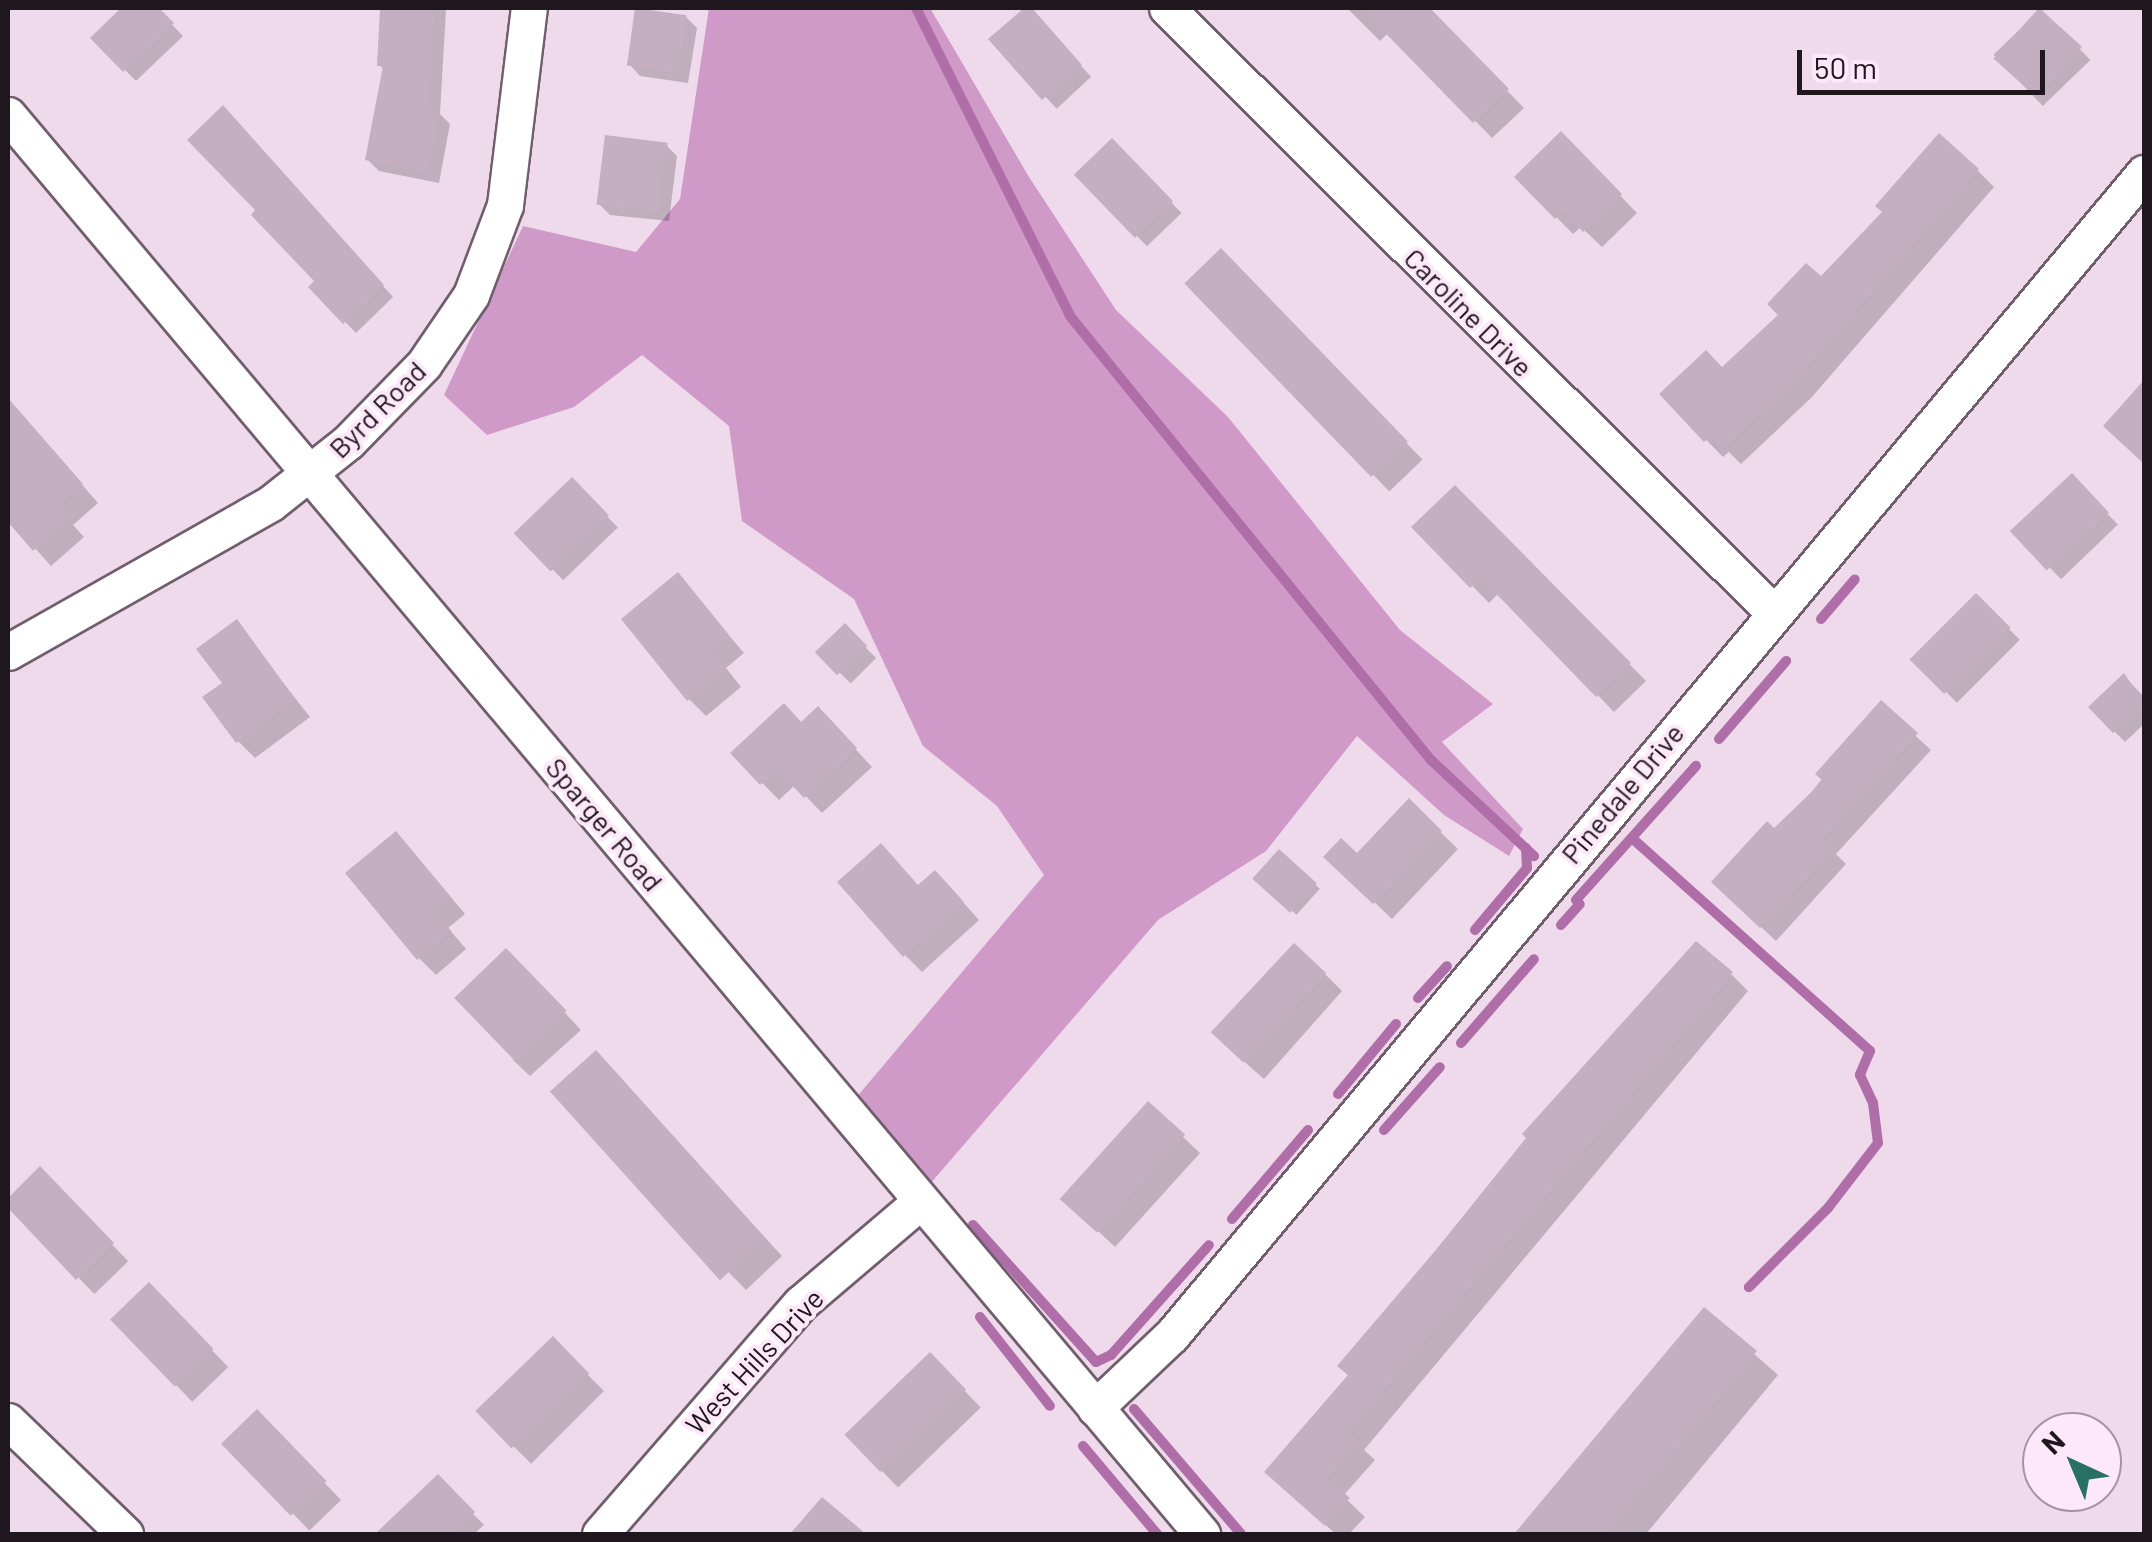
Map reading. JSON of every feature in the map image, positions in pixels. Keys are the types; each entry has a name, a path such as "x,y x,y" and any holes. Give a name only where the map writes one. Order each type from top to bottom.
{"street":[{"name":"Byrd Road","path":"8,652 270,503 311,474 400,392 472,294 505,204 529,8"},
{"name":"Caroline Drive","path":"1166,8 1774,614"},
{"name":"Sparger Road","path":"8,114 1202,1534"},
{"name":"Pinedale Drive","path":"1095,1408 1172,1335 2144,173"},
{"name":"West Hills Drive","path":"600,1534 802,1304 920,1201"},
{"path":"8,1421 125,1534"}],"shaded area":[{"path":"709,8 930,8 1029,177 1116,310 1228,417 1400,630 1493,704 1442,742 1523,829 1509,856 1444,815 1357,736 1266,851 1158,920 930,1184 855,1099 1044,875 997,806 923,746 854,599 742,521 729,426 642,355 574,407 487,435 444,395 523,226 636,252 680,199"}],"building":[{"path":"121,8 159,8 174,23 123,72 90,38"},
{"path":"380,8 435,8 429,109 440,111 429,173 365,160 383,66 377,66"},
{"path":"635,8 686,15 678,73 627,65"},
{"path":"1024,8 1032,8 1082,65 1042,100 988,39"},
{"path":"1361,8 1430,8 1509,89 1473,123"},
{"path":"2039,8 2082,47 2037,97 1993,59"},
{"path":"223,105 384,285 343,324 308,287 314,281 251,215 255,210 187,140"},
{"path":"1561,131 1622,194 1583,232 1563,211 1555,219 1514,177"},
{"path":"1939,133 1979,169 1794,381 1723,449 1710,436 1704,442 1659,394 1706,350 1722,367 1778,315 1767,304 1806,263 1821,276 1882,212 1875,206"},
{"path":"605,135 668,143 659,212 596,204"},
{"path":"1112,138 1173,201 1135,238 1074,175"},
{"path":"1221,248 1408,442 1371,477 1184,283"},
{"path":"2144,380 2144,464 2103,426"},
{"path":"8,398 83,484 58,506 69,519 33,551 8,522"},
{"path":"2072,473 2109,512 2047,570 2010,531"},
{"path":"572,477 609,515 551,571 514,533"},
{"path":"1455,485 1631,663 1596,697 1481,578 1470,588 1411,527"},
{"path":"678,572 729,635 711,650 726,669 687,701 621,619"},
{"path":"1976,593 2011,628 1944,694 1910,659"},
{"path":"237,619 295,699 236,743 202,697 222,683 196,649"},
{"path":"845,623 867,646 837,675 815,652"},
{"path":"2124,673 2144,702 2113,733 2088,707"},
{"path":"1881,700 1918,733 1823,838 1834,848 1760,928 1711,882 1767,821 1774,828 1823,781 1815,774"},
{"path":"784,703 801,722 818,706 857,748 804,798 777,769 760,785 730,753"},
{"path":"1409,798 1442,831 1373,904 1323,857 1341,838 1357,853"},
{"path":"396,831 450,896 433,909 451,931 417,960 345,873"},
{"path":"881,843 918,885 935,870 964,902 903,957 837,882"},
{"path":"1279,849 1317,883 1290,913 1252,879"},
{"path":"1696,941 1733,972 1348,1432 1359,1441 1327,1478 1350,1498 1325,1526 1264,1472 1348,1375 1337,1366 1526,1138 1522,1134"},
{"path":"1294,943 1326,973 1243,1062 1211,1032"},
{"path":"506,948 566,1011 515,1061 454,998"},
{"path":"596,1050 766,1239 720,1280 550,1091"},
{"path":"1148,1101 1185,1134 1097,1233 1060,1199"},
{"path":"40,1166 114,1243 76,1280 8,1208 8,1198"},
{"path":"149,1282 214,1349 175,1386 110,1320"},
{"path":"1704,1307 1757,1351 1605,1534 1514,1534"},
{"path":"553,1336 589,1373 511,1448 475,1411"},
{"path":"930,1352 966,1389 881,1472 844,1435"},
{"path":"257,1409 326,1481 290,1516 221,1444"},
{"path":"438,1474 475,1512 452,1534 375,1534"},
{"path":"822,1497 866,1534 790,1534"}],"waterway":[{"path":"916,8 1070,316 1431,760 1534,856"},
{"path":"1821,619 1855,579"},
{"path":"1719,739 1786,661"},
{"path":"1576,900 1696,766"},
{"path":"1633,839 1870,1051 1860,1075 1873,1103 1878,1143 1828,1208 1749,1287"},
{"path":"1475,930 1527,868 1526,848"},
{"path":"1561,925 1580,904"},
{"path":"1461,1043 1534,959"},
{"path":"1418,998 1447,966"},
{"path":"1338,1094 1396,1024"},
{"path":"1384,1130 1440,1067"},
{"path":"1232,1219 1308,1130"},
{"path":"973,1225 1096,1362 1111,1355 1209,1245"},
{"path":"980,1317 1050,1406"},
{"path":"1134,1409 1241,1534"},
{"path":"1083,1446 1157,1534"}]}
